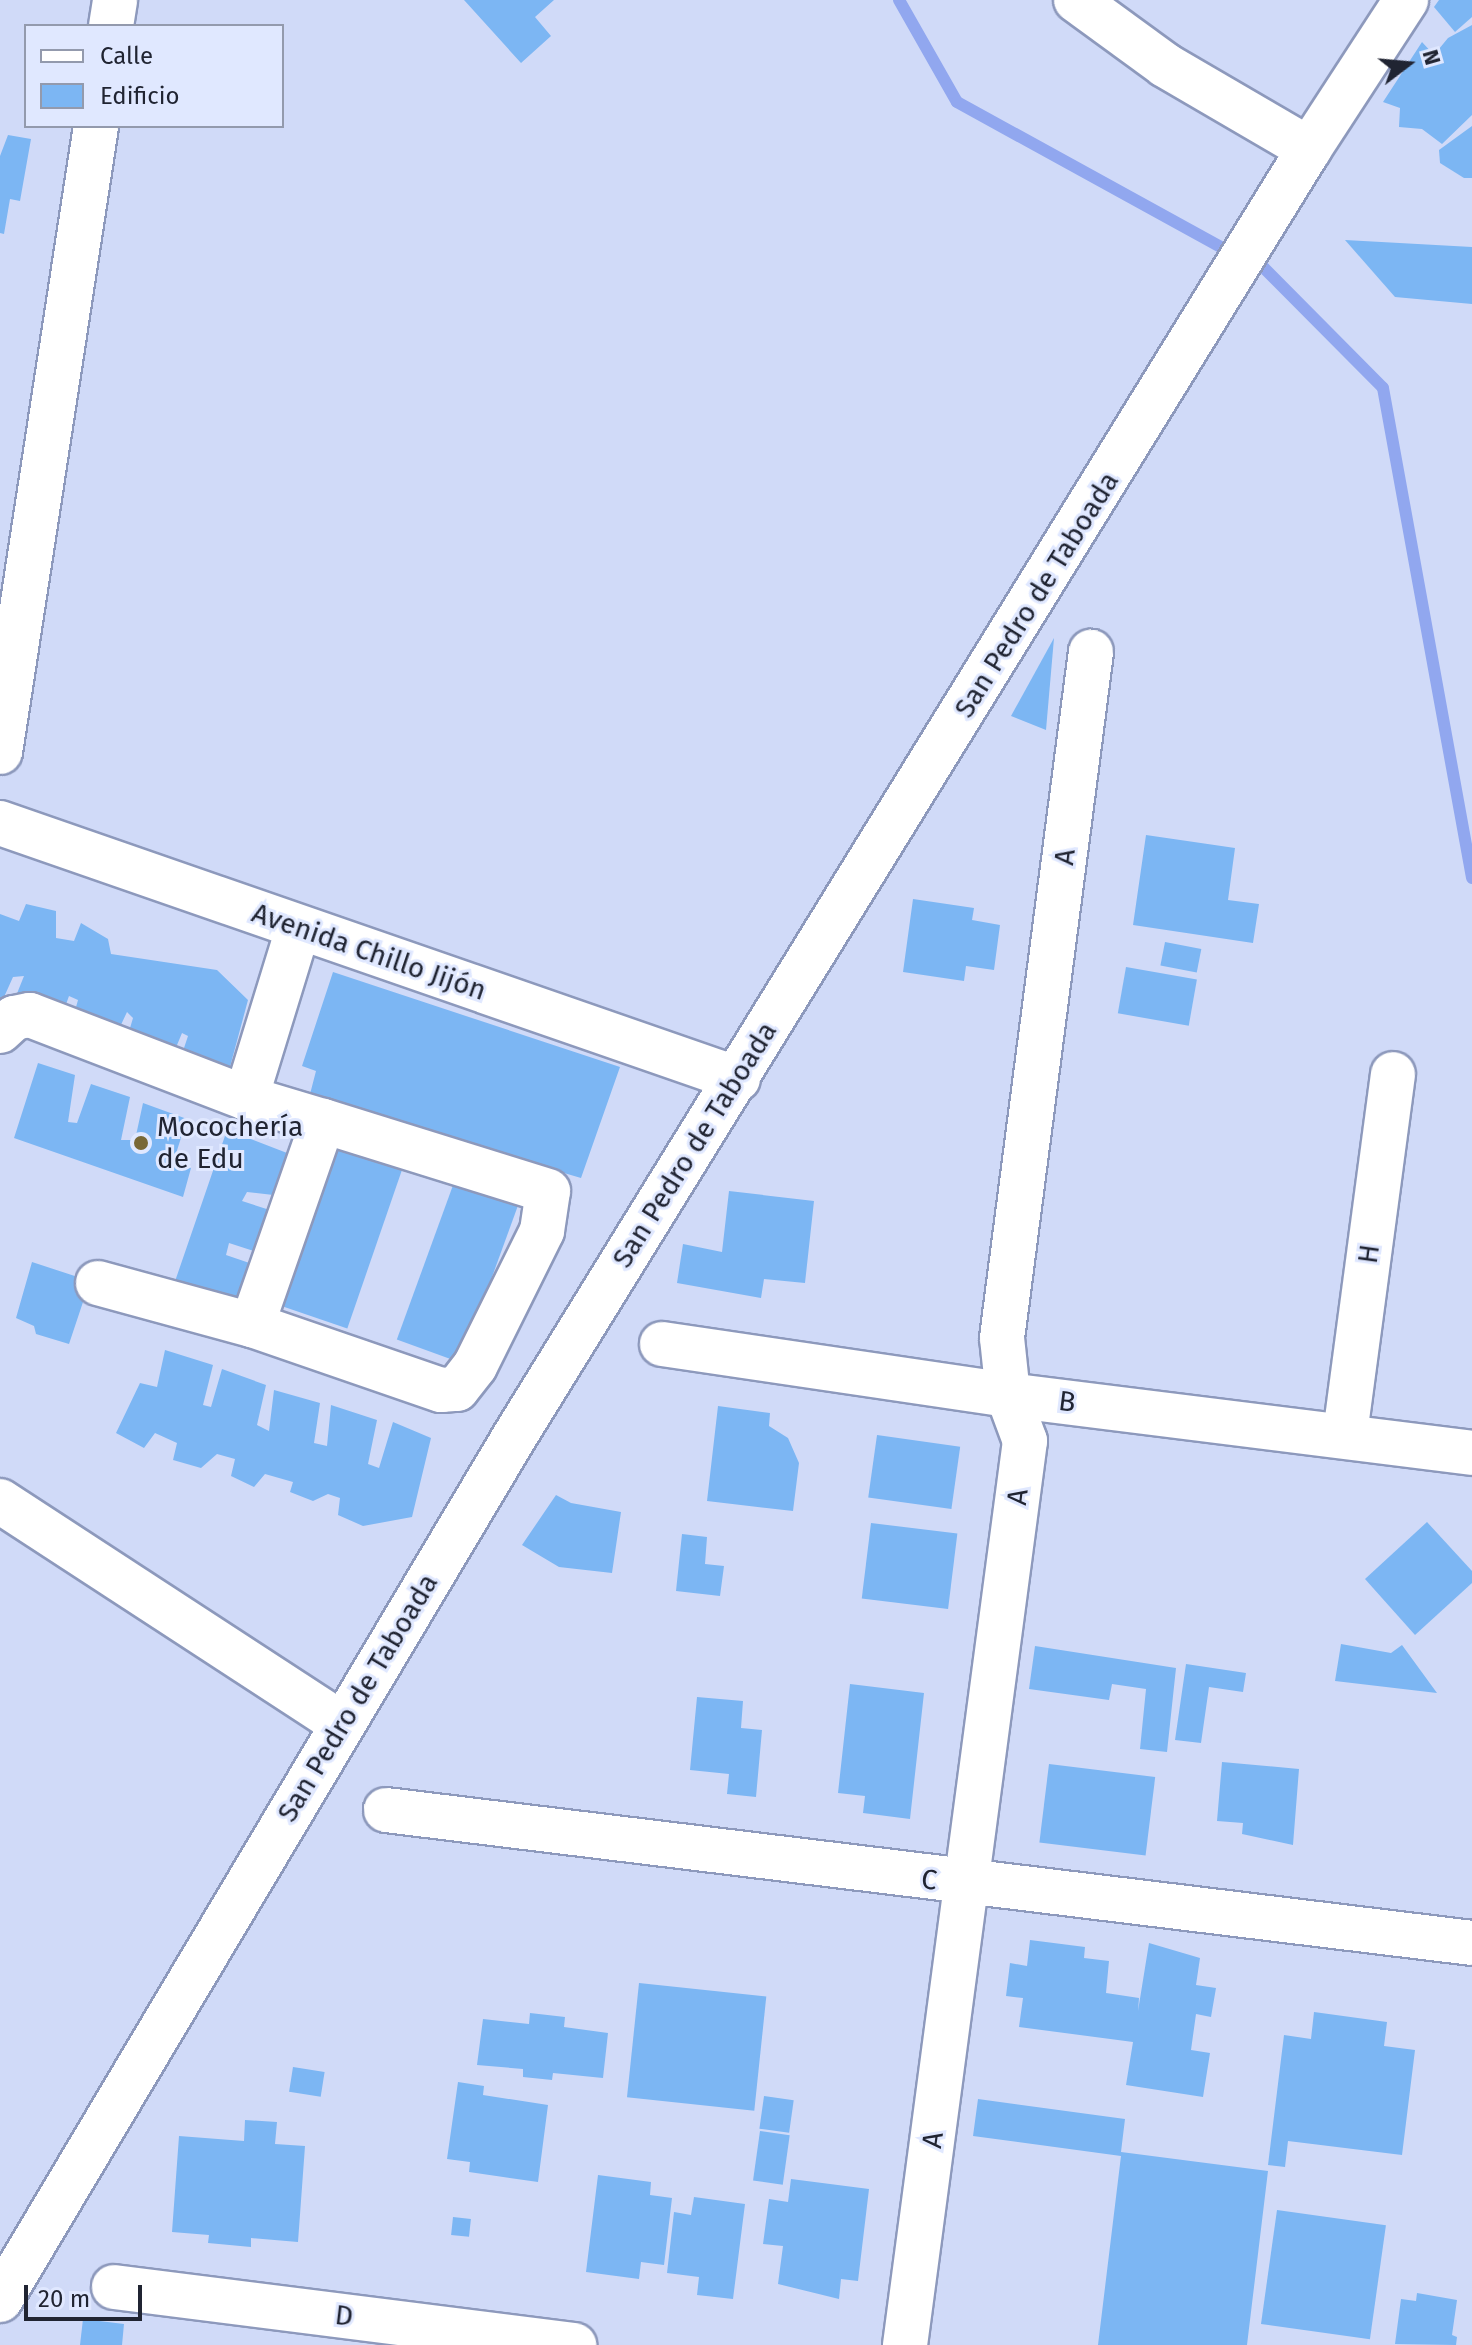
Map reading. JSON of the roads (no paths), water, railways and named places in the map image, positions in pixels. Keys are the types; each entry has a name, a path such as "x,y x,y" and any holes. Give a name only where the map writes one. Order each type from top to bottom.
{"street":[{"path":"111,24 115,0"},
{"path":"1076,0 1165,65 1309,149"},
{"name":"San Pedro de Taboada","path":"0,2300 342,1724 1309,149 1406,0"},
{"path":"0,752 6,673 96,128"},
{"name":"A","path":"905,2345 969,1885 1025,1441 1008,1395 1002,1338 1091,652"},
{"name":"Avenida Chillo Jijón","path":"0,823 298,929 738,1079"},
{"path":"246,1098 298,929"},
{"path":"0,1031 14,1018 30,1015 246,1098 548,1191 542,1231 475,1366 457,1389 441,1390 252,1325 98,1283"},
{"name":"H","path":"1345,1434 1393,1074"},
{"path":"252,1325 323,1121"},
{"name":"B","path":"662,1344 1008,1395 1345,1434 1472,1453"},
{"path":"0,1501 342,1724"},
{"name":"C","path":"386,1810 969,1885 1472,1943"},
{"name":"D","path":"114,2287 574,2345"}],"waterway":[{"path":"899,0 957,102 1233,254"},
{"path":"1250,262 1263,267 1383,388 1472,878"}],"place":[{"name":"Mocochería de Edu","path":"141,1143"}]}
